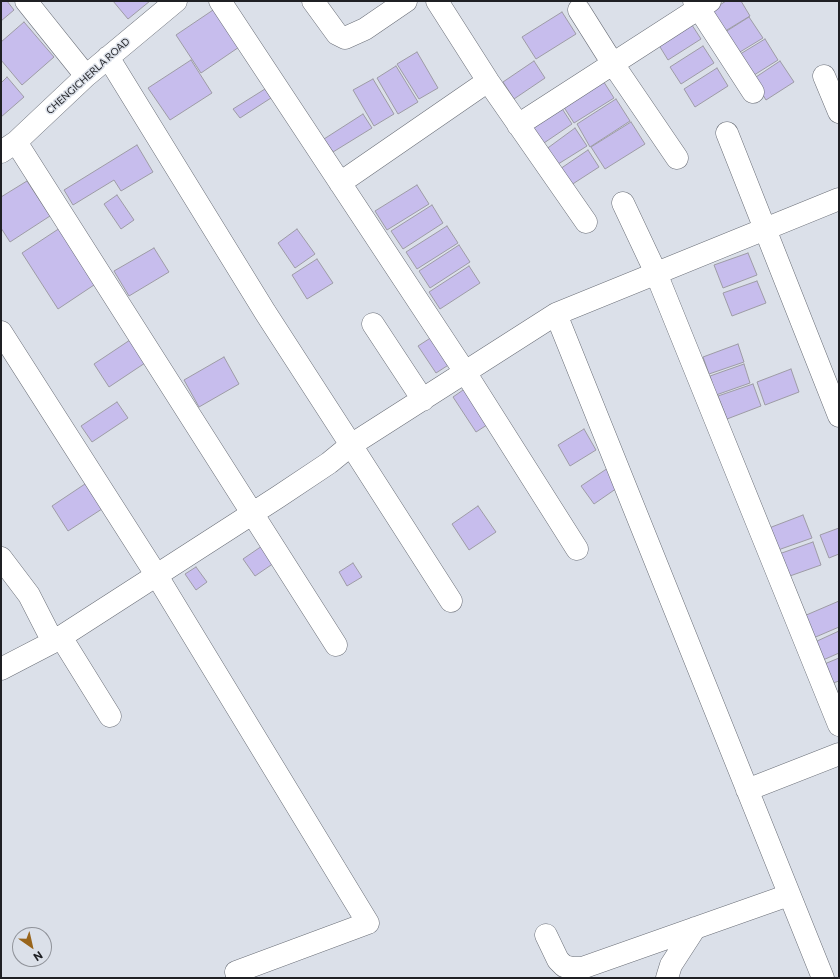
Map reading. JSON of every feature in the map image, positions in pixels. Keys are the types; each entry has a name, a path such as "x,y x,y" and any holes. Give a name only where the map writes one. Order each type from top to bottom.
{"street":[{"path":"26,1 86,76"},
{"name":"CHENGICHERLA ROAD","path":"8,147 86,76 176,1"},
{"path":"220,1 465,372 577,549"},
{"path":"313,1 337,34 345,38 364,29 406,1"},
{"path":"437,1 488,81 586,222"},
{"path":"518,125 613,64 701,3 753,92"},
{"path":"579,10 613,64 677,158"},
{"path":"108,57 265,312 451,602"},
{"path":"824,76 839,112"},
{"path":"340,183 488,81"},
{"path":"727,133 839,416"},
{"path":"8,147 253,513 336,645"},
{"path":"1,669 57,640 329,463 351,445 556,314 839,199"},
{"path":"623,203 656,273 839,725"},
{"path":"556,314 823,978"},
{"path":"373,324 422,400"},
{"path":"1,332 157,576 368,923 236,972 238,978"},
{"path":"1,558 29,595 57,640 110,716"},
{"path":"747,790 839,754"},
{"path":"546,935 558,960 564,966 582,968 789,895"},
{"path":"667,978 671,965 694,928"}],"building":[{"path":"1,1 7,1 14,10 1,21"},
{"path":"113,1 150,1 128,19"},
{"path":"726,1 741,1 750,16 722,33 709,12"},
{"path":"219,6 245,43 201,73 176,35"},
{"path":"562,12 576,34 536,59 522,37"},
{"path":"749,17 763,38 735,55 722,34"},
{"path":"24,22 54,57 22,85 1,60 1,42"},
{"path":"690,22 701,39 668,60 657,42"},
{"path":"765,39 778,60 751,77 737,56"},
{"path":"703,46 714,63 681,84 670,67"},
{"path":"417,52 438,88 419,99 397,64"},
{"path":"191,60 212,93 170,120 148,88"},
{"path":"534,61 545,78 514,99 503,82"},
{"path":"780,61 794,82 766,100 753,79"},
{"path":"396,66 418,102 398,114 377,78"},
{"path":"717,68 728,86 695,107 684,89"},
{"path":"600,76 614,98 574,123 560,101"},
{"path":"7,77 24,97 1,117 1,83"},
{"path":"373,79 394,114 374,126 353,90"},
{"path":"265,89 271,98 240,118 233,109"},
{"path":"616,99 630,121 590,147 577,124"},
{"path":"561,107 572,124 541,145 530,128"},
{"path":"363,114 372,128 333,152 324,139"},
{"path":"631,122 645,144 605,169 591,147"},
{"path":"575,128 587,146 555,166 545,150"},
{"path":"137,145 153,172 121,191 114,180 73,205 64,190"},
{"path":"588,150 599,167 568,187 557,171"},
{"path":"27,181 50,216 10,242 1,228 1,197"},
{"path":"417,185 429,204 387,230 375,211"},
{"path":"117,195 134,220 121,229 104,204"},
{"path":"432,205 443,223 403,249 391,231"},
{"path":"447,226 458,243 417,269 406,252"},
{"path":"60,228 97,283 58,309 22,253"},
{"path":"297,229 315,254 295,268 278,243"},
{"path":"459,245 470,262 430,288 419,271"},
{"path":"154,248 169,272 129,296 114,271"},
{"path":"748,253 757,275 723,288 714,265"},
{"path":"317,259 333,283 307,299 292,275"},
{"path":"469,266 480,283 440,309 429,292"},
{"path":"757,281 766,303 732,316 723,293"},
{"path":"432,337 450,364 436,373 418,346"},
{"path":"130,340 145,363 109,387 94,364"},
{"path":"738,344 744,362 709,374 703,357"},
{"path":"224,357 239,384 199,407 184,380"},
{"path":"744,364 750,383 716,395 710,376"},
{"path":"791,369 799,392 765,405 757,382"},
{"path":"753,384 761,406 727,419 718,396"},
{"path":"466,388 490,423 476,432 453,397"},
{"path":"117,402 128,418 92,442 81,426"},
{"path":"584,429 596,450 570,466 558,445"},
{"path":"608,468 620,486 594,504 581,486"},
{"path":"88,482 105,507 68,531 52,506"},
{"path":"478,506 496,532 469,550 452,524"},
{"path":"803,515 812,538 778,550 769,528"},
{"path":"839,528 839,554 829,558 820,535"},
{"path":"813,542 821,565 787,577 779,554"},
{"path":"262,546 274,563 255,576 243,559"},
{"path":"353,563 362,577 347,586 339,572"},
{"path":"196,567 207,582 196,590 185,574"},
{"path":"839,601 839,627 811,639 804,616"},
{"path":"839,631 839,653 823,660 815,642"},
{"path":"839,658 839,681 830,684 822,665"}]}
